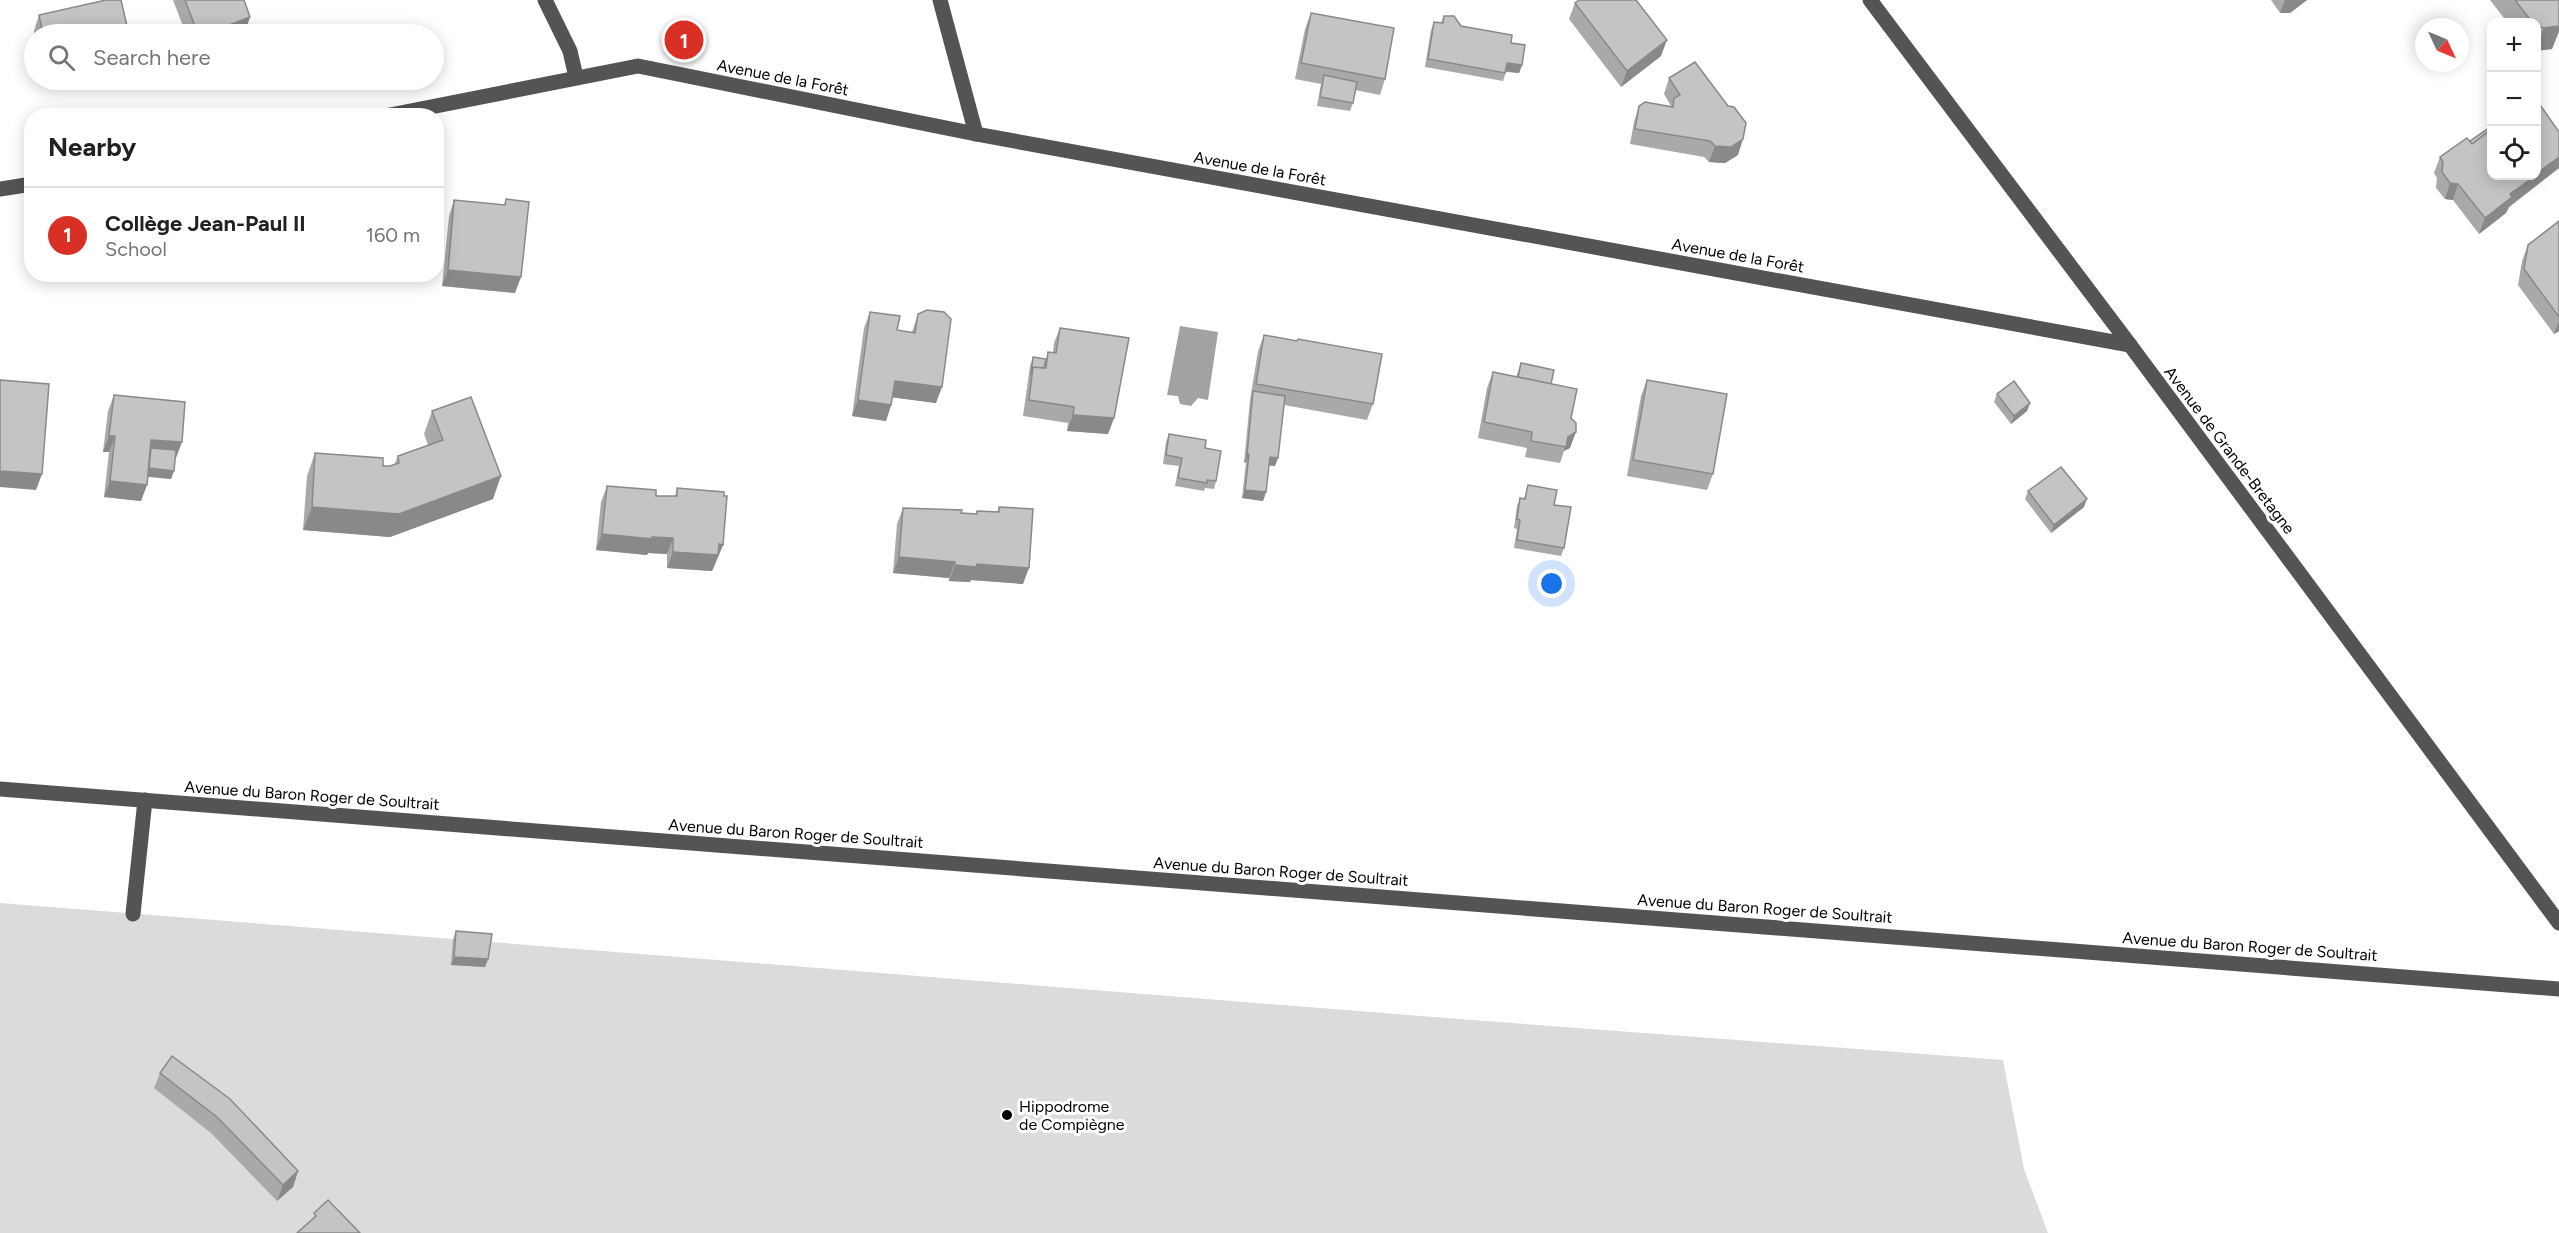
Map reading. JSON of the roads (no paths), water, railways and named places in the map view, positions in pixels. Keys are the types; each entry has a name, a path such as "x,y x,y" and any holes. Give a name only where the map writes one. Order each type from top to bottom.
{"street":[{"path":"545,0 570,51 576,77"},
{"path":"940,0 976,134"},
{"name":"Avenue de Grande-Bretagne","path":"1870,0 2130,345 2559,923"},
{"name":"Avenue de la Forêt","path":"424,108 638,66 976,134 2130,345"},
{"path":"0,189 24,185"},
{"name":"Avenue du Baron Roger de Soultrait","path":"0,789 2559,988"},
{"path":"133,914 144,800"}],"place":[{"name":"Collège Jean-Paul II","path":"684,40"},
{"name":"Hippodrome de Compiègne","path":"1007,1115"}]}
